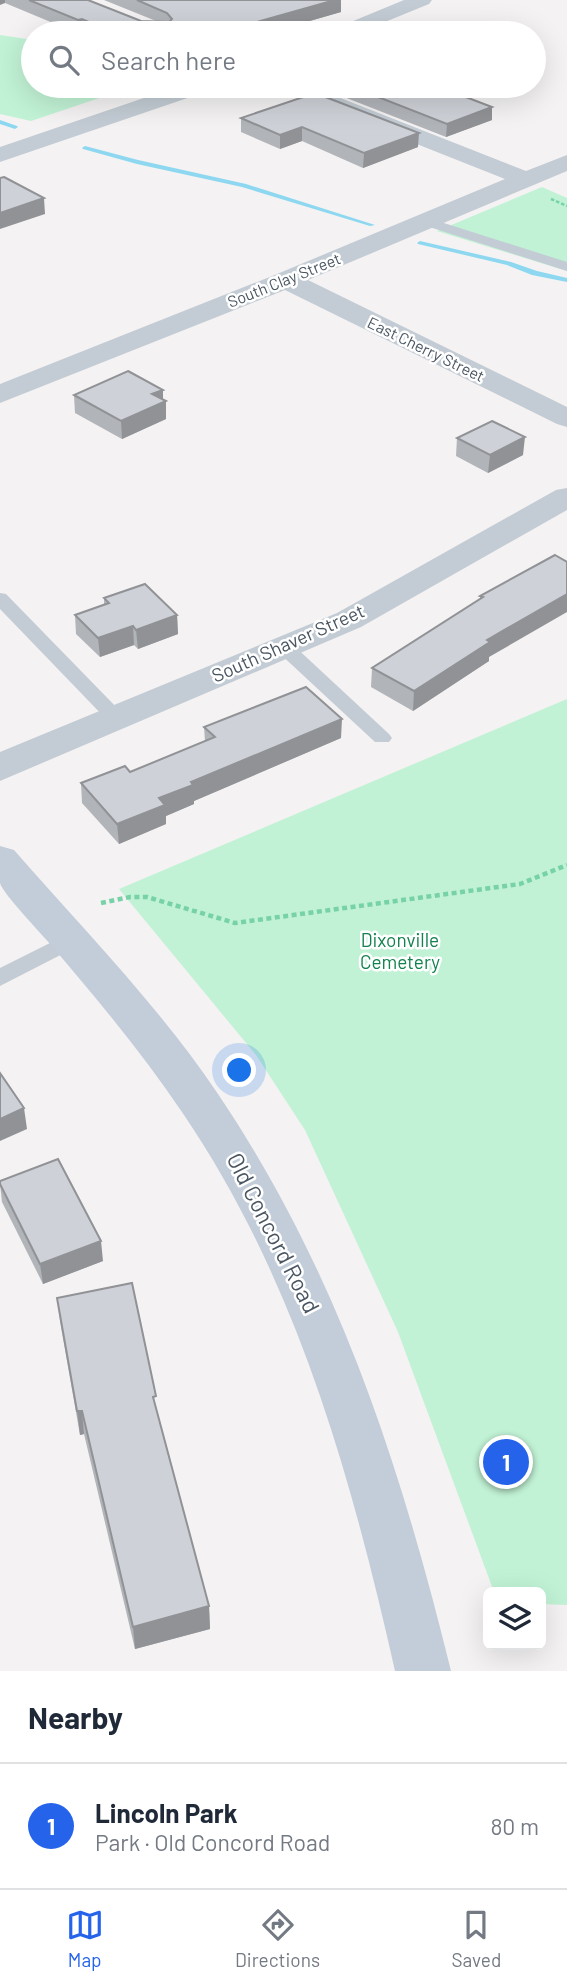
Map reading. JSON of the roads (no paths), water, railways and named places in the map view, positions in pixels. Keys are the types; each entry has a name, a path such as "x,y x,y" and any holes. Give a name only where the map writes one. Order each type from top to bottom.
{"main road":[{"name":"Old Concord Road","path":"0,859 86,922 243,1171 285,1250 326,1338 362,1438 395,1548 423,1671"}],"street":[{"path":"372,21 422,0"},
{"path":"360,2 396,12"},
{"path":"0,155 165,98"},
{"path":"320,98 525,179"},
{"name":"South Clay Street","path":"0,394 286,280 567,162"},
{"name":"East Cherry Street","path":"286,280 567,418"},
{"name":"South Shaver Street","path":"0,769 10,761 349,620 564,502"}],"lane":[{"path":"425,221 567,267"},
{"path":"0,598 115,717"},
{"path":"284,647 382,738"},
{"path":"0,978 86,922"}],"waterway":[{"path":"0,122 15,127"},
{"path":"85,148 244,185 372,225"},
{"path":"420,243 509,263 535,273 567,280"}],"place":[{"name":"Lincoln Park","path":"506,1462"}],"park label":[{"name":"Dixonville Cemetery","path":"400,951"}]}
